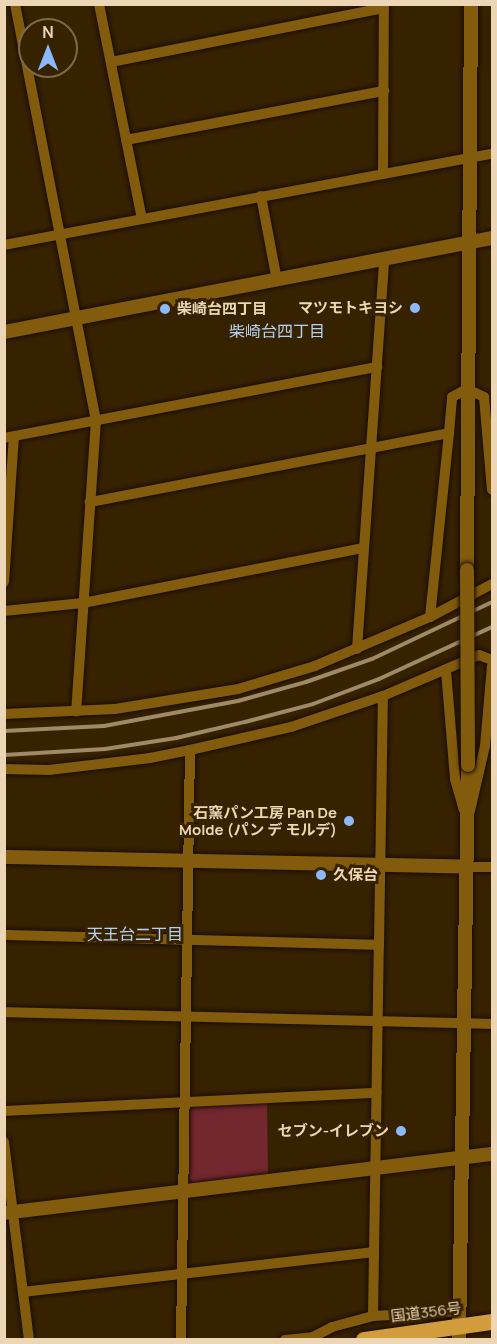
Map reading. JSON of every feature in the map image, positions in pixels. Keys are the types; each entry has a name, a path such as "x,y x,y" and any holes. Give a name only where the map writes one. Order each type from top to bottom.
{"highway":[{"name":"国道356号","path":"364,1340 492,1322"}],"street":[{"path":"15,4 96,420 76,711"},
{"path":"99,4 142,219"},
{"path":"285,1340 309,1338 353,1320 373,1316 460,1326 468,820 467,389 471,4"},
{"path":"111,62 384,6 383,173"},
{"path":"126,140 384,91"},
{"path":"4,245 470,156 492,154"},
{"path":"261,196 277,280"},
{"path":"4,332 492,238"},
{"path":"357,649 384,259"},
{"path":"4,582 9,437 377,366"},
{"path":"430,617 452,397 467,389"},
{"path":"467,389 484,397 492,490"},
{"path":"90,502 449,434"},
{"path":"4,611 83,603 364,548"},
{"path":"4,714 76,711 162,703 238,688 315,666 357,649 430,617 492,584"},
{"path":"4,769 49,770 150,758 190,750 291,727 383,696 446,671 478,655 492,660"},
{"path":"468,820 485,746 492,666"},
{"path":"446,671 454,779 468,820"},
{"path":"373,1316 383,696"},
{"path":"181,1340 188,1016 190,750"},
{"path":"4,857 492,867"},
{"path":"4,935 379,945"},
{"path":"4,1012 492,1024"},
{"path":"4,1111 377,1093"},
{"path":"4,1142 9,1212 23,1292 28,1340"},
{"path":"9,1212 492,1154"},
{"path":"23,1292 374,1252"}],"shaded area":[{"path":"267,1103 268,1176 188,1186 190,1105"}],"railway":[{"path":"4,731 104,726 238,701 306,682 372,659 492,602"},
{"path":"4,755 105,749 176,738 245,722 313,704 379,679 492,627"}],"place":[{"name":"マツモトキヨシ","path":"415,308"},
{"name":"柴崎台四丁目","path":"165,309"},
{"name":"石窯パン工房 Pan De Molde (パン デ モルデ)","path":"349,821"},
{"name":"久保台","path":"321,875"},
{"name":"セブン-イレブン","path":"401,1131"}],"district":[{"name":"柴崎台四丁目","path":"277,331"},
{"name":"天王台二丁目","path":"135,934"}]}
